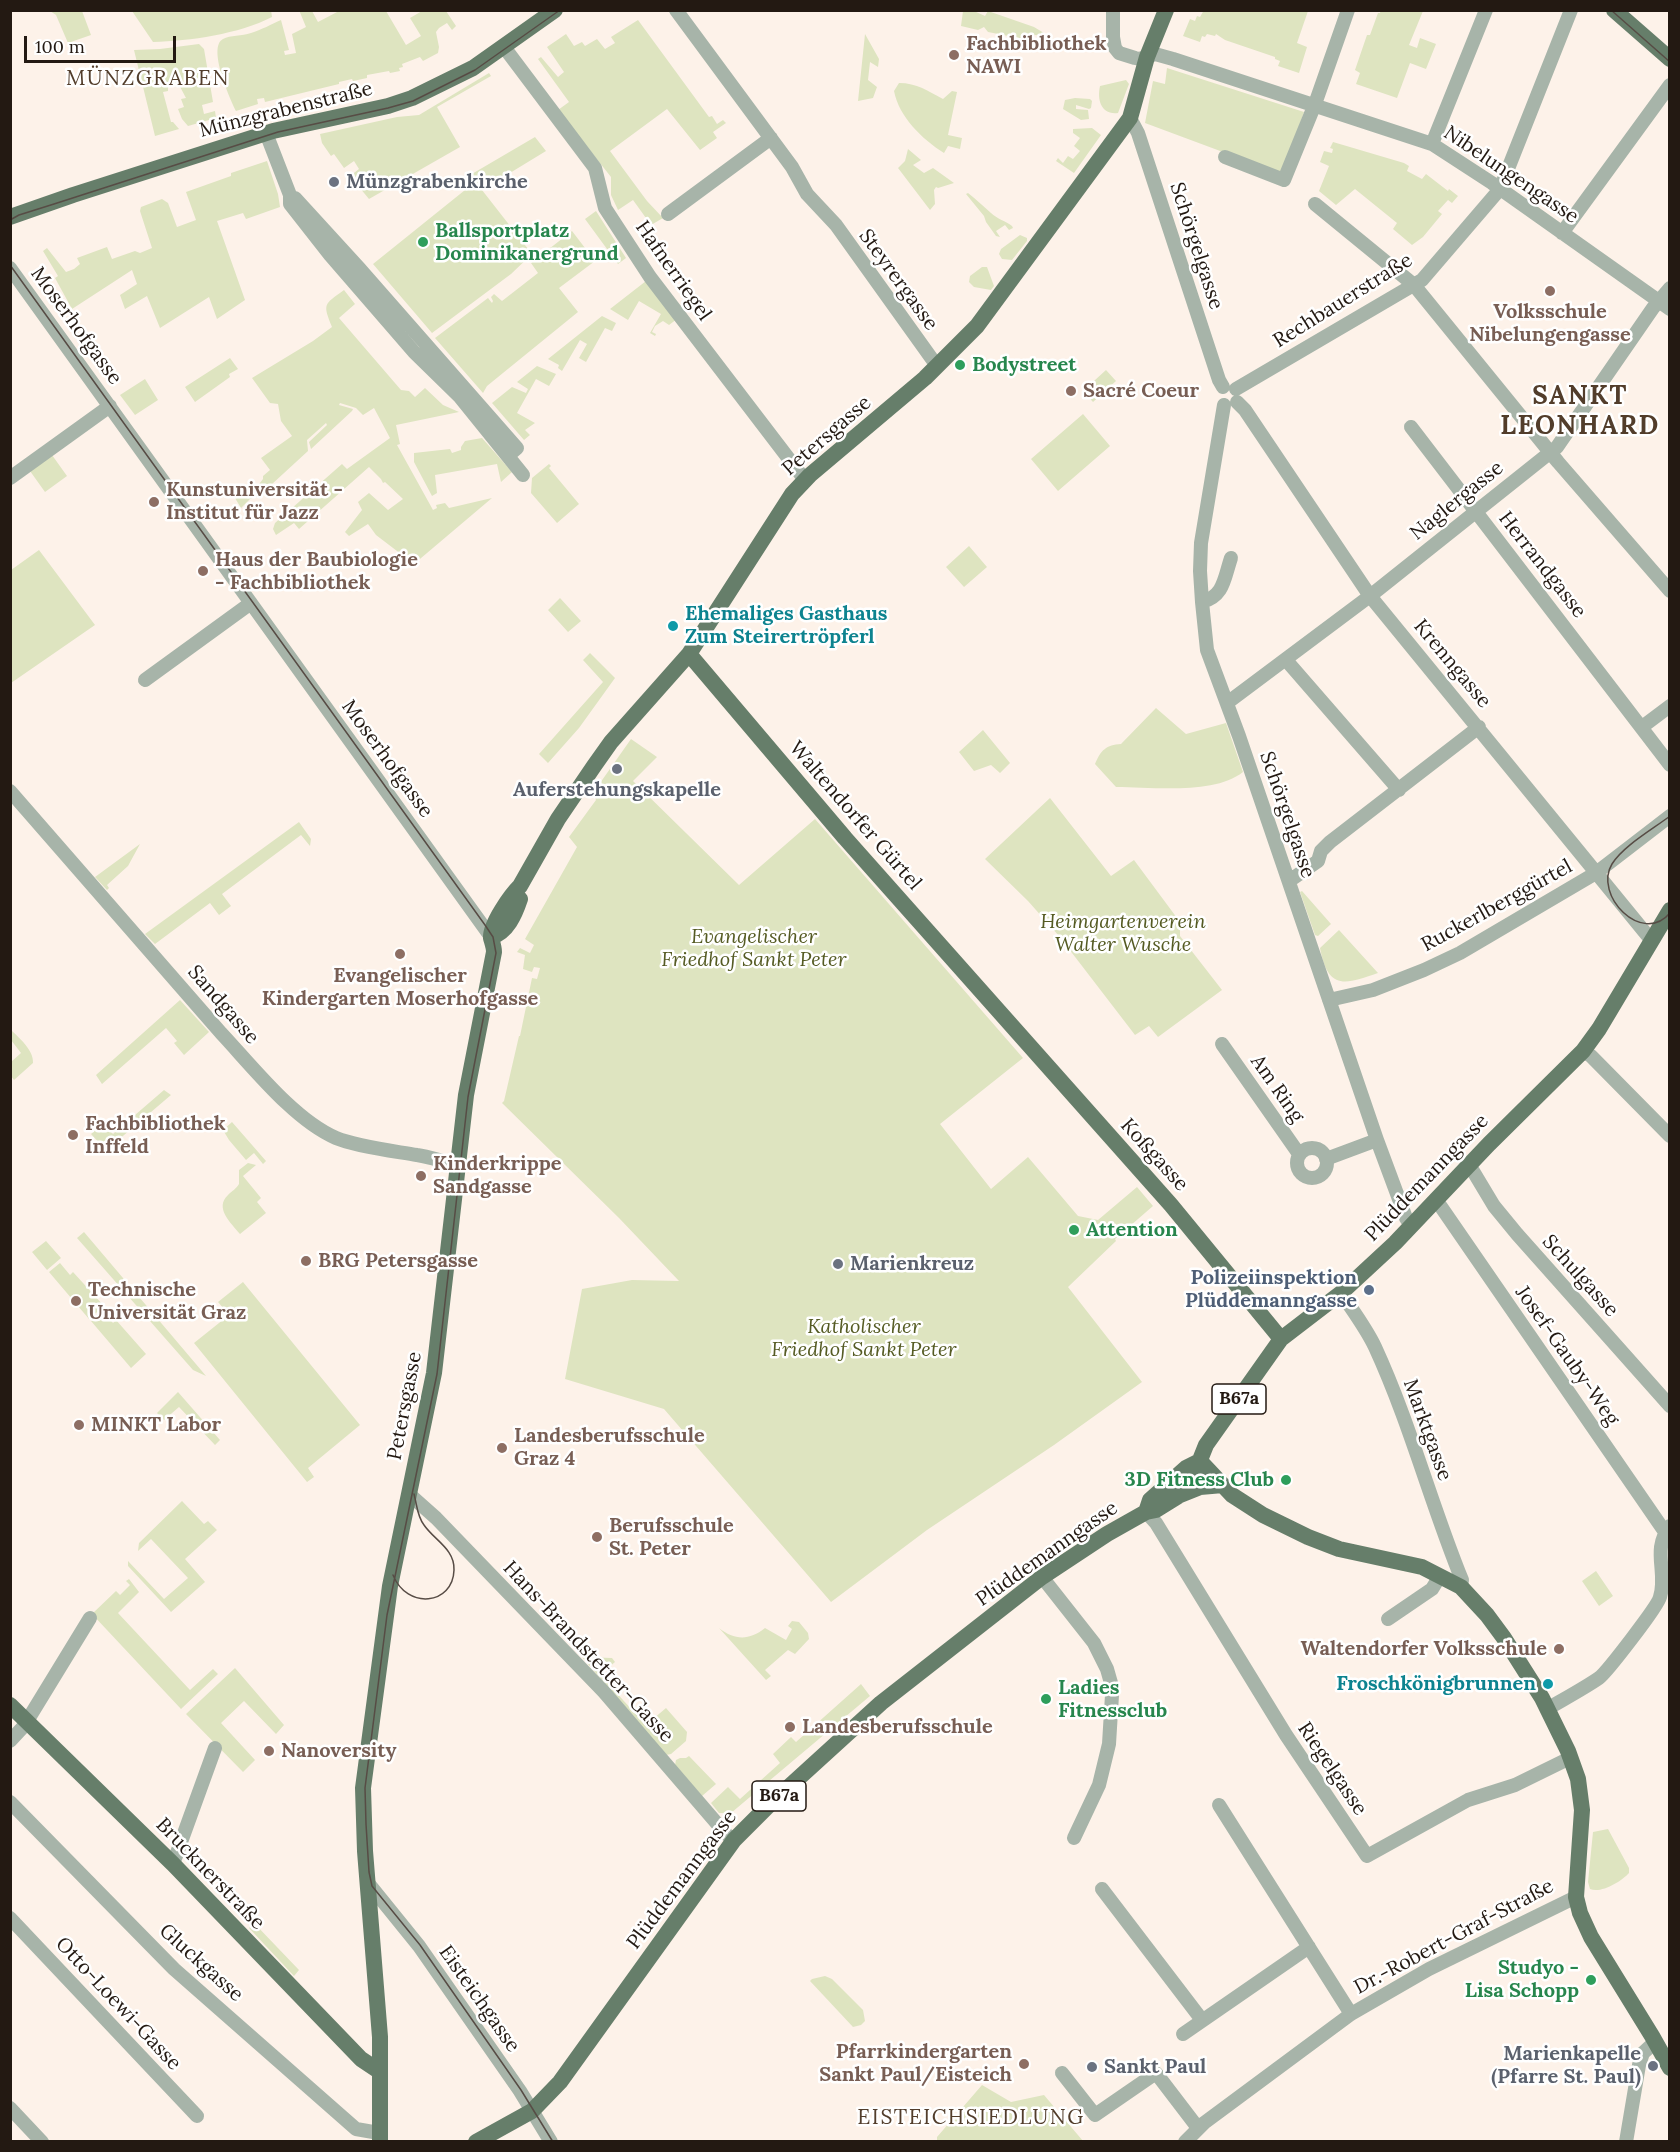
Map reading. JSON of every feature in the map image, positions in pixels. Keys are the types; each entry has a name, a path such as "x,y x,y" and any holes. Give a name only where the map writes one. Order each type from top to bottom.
{"main road":[{"name":"Münzgrabenstraße","path":"10,217 266,133 387,106 412,98 473,68 555,10"},
{"name":"Petersgasse","path":"379,2137 380,2037 363,1788 385,1613 434,1373 466,1095 494,952 491,937 498,918 512,894 520,886 558,819 594,766 611,742 689,654 792,494 805,480 888,411 977,326 1130,118 1147,57 1166,10"},
{"path":"1614,10 1670,59"},
{"name":"Waltendorfer Gürtel","path":"689,654 845,838 991,1004"},
{"name":"Plüddemanngasse","path":"476,2142 532,2111 560,2082 734,1840 840,1739 882,1703 1042,1577 1107,1534 1177,1497 1194,1475 1206,1444 1281,1339 1341,1293 1437,1201 1583,1051 1670,910"},
{"name":"Koßgasse","path":"991,1004 1171,1205 1281,1339"},
{"path":"1200,1461 1222,1485 1263,1515 1308,1537 1351,1552 1422,1567 1461,1587 1504,1638 1547,1708 1578,1779 1582,1810 1576,1897 1580,1914 1591,1937 1670,2068"},
{"name":"Plüddemanngasse","path":"1146,1512 1150,1500 1186,1468 1200,1461"},
{"path":"1177,1497 1200,1487 1222,1485"},
{"name":"Brucknerstraße","path":"10,1705 173,1864 361,2059 379,2072"}],"street":[{"name":"Steyrergasse","path":"676,10 792,166 814,190 828,216 937,366"},
{"path":"1113,10 1115,48 1125,56 1140,59 1147,57"},
{"path":"1225,157 1284,180 1315,104 1348,10"},
{"path":"1432,144 1486,10"},
{"name":"Rechbauerstraße","path":"1230,396 1422,280 1500,189 1571,10"},
{"name":"Hafnerriegel","path":"504,47 595,168 599,176 605,208 650,277 805,480"},
{"name":"Nibelungengasse","path":"1147,57 1155,54 1173,59 1432,144 1500,189 1664,306"},
{"path":"1562,233 1670,85"},
{"name":"Schörgelgasse","path":"1130,118 1138,133 1219,380 1230,396 1201,543 1202,602 1208,650 1377,1140 1411,1226"},
{"path":"266,133 290,195 290,204 350,279 414,352 487,421"},
{"path":"668,214 771,138"},
{"path":"290,195 296,198 426,343 513,452 523,475"},
{"path":"1315,204 1414,285 1550,452 1670,591"},
{"name":"Moserhofgasse","path":"10,268 491,937"},
{"path":"350,279 359,268"},
{"name":"Naglergasse","path":"1227,704 1370,596 1557,447 1664,306 1670,288"},
{"path":"414,352 426,343"},
{"name":"Krenngasse","path":"1230,396 1245,410 1370,596 1652,941"},
{"name":"Moserhofgasse","path":"10,478 110,406"},
{"name":"Herrandgasse","path":"1411,427 1670,765"},
{"path":"1202,602 1219,594 1231,558"},
{"path":"146,680 251,603"},
{"path":"1286,660 1399,790"},
{"path":"1641,727 1670,706"},
{"path":"1289,881 1318,861 1323,849 1479,728"},
{"name":"Sandgasse","path":"10,791 221,1033 302,1116 336,1138 457,1164"},
{"name":"Ruckerlberggürtel","path":"1329,1000 1373,990 1444,962 1596,873 1670,816"},
{"name":"Am Ring","path":"1222,1044 1299,1154"},
{"path":"1583,1051 1591,1056 1670,1136"},
{"name":"Am Ring","path":"1326,1159 1377,1140"},
{"name":"Am Ring","path":"1314,1148 1319,1150 1326,1159 1324,1172 1317,1178 1303,1175 1297,1163 1299,1154 1303,1150 1314,1148"},
{"name":"Schulgasse","path":"1470,1166 1494,1206 1517,1234 1670,1406"},
{"name":"Josef-Gauby-Weg","path":"1437,1201 1667,1529"},
{"name":"Marktgasse","path":"1341,1293 1366,1331 1383,1366 1462,1580 1461,1587"},
{"name":"Hans-Brandstetter-Gasse","path":"409,1494 436,1518 604,1692 726,1834 734,1840"},
{"name":"Riegelgasse","path":"1146,1512 1156,1523 1286,1735 1367,1856 1468,1800 1515,1785 1570,1758"},
{"path":"1547,1708 1600,1677 1660,1599 1662,1564 1660,1545 1667,1529"},
{"path":"1388,1619 1432,1589 1440,1576"},
{"path":"1042,1577 1094,1643 1111,1683 1108,1744 1099,1785 1074,1838"},
{"path":"10,1741 27,1721 90,1618"},
{"path":"173,1864 215,1748"},
{"name":"Gluckgasse","path":"10,1802 174,1969 356,2129 379,2137"},
{"name":"Dr.-Robert-Graf-Straße","path":"1219,1805 1351,2014"},
{"name":"Eisteichgasse","path":"368,1883 419,1946 551,2142"},
{"path":"1101,1889 1202,2020"},
{"name":"Dr.-Robert-Graf-Straße","path":"1185,2142 1351,2014 1429,1969 1576,1897"},
{"name":"Otto-Loewi-Gasse","path":"10,1917 197,2116"},
{"path":"1183,2034 1309,1947"},
{"path":"1626,2142 1639,2065 1643,2053 1655,2042"},
{"path":"1062,2073 1095,2115 1156,2073 1196,2135"},
{"path":"10,2108 42,2142"}],"green space":[{"path":"271,10 272,17 245,28 198,38 153,42 132,11"},
{"path":"299,10 312,11 318,22 339,11 386,11 406,45 421,36 410,18 422,11 446,11 456,26 452,30 447,23 436,32 438,53 423,61 420,57 402,64 400,71 367,75 367,78 339,82 339,84 265,102 264,98 257,99 258,104 236,111 221,74 217,52 219,44 223,39 251,33 281,20 289,50 284,51 285,55 296,53 292,34 306,27"},
{"path":"1204,10 1308,11 1297,43 1307,47 1299,73 1278,66 1280,61 1275,57 1225,40 1216,34 1215,36 1207,34 1205,37 1202,36 1200,42 1183,36 1190,19 1195,21"},
{"path":"1381,10 1423,11 1409,45 1417,48 1420,38 1436,44 1426,69 1410,63 1397,98 1356,84 1360,73 1355,70 1367,35 1370,35"},
{"path":"50,11 82,11 91,35 68,43 56,15"},
{"path":"963,11 974,11 985,16 988,11 1034,27 1049,36 1035,35 1024,39 988,32 984,27 978,30 961,26"},
{"path":"638,20 709,117 712,116 717,124 723,120 726,123 713,132 717,138 700,150 667,109 610,151 647,201 663,218 651,225 633,200 618,210 611,195 611,177 558,110 569,102 538,59 541,57 558,77 564,72 547,47 566,34 574,46 582,42 585,46 597,39 605,49 615,43 611,37"},
{"path":"865,34 879,59 878,67 870,62 868,80 877,87 873,98 858,101"},
{"path":"199,44 204,49 213,102 202,105 204,114 215,111 216,118 188,126 178,109 184,107 181,99 186,98 178,83 168,86 168,91 163,92 171,122 179,129 155,136 134,50"},
{"path":"1167,68 1304,112 1282,174 1145,123 1153,81 1165,84"},
{"path":"489,73 491,76 437,107 460,147 369,199 350,176 359,169 354,161 344,168 334,154 331,156 322,143 320,134 397,117 419,115"},
{"path":"1126,80 1129,84 1118,113 1108,112 1100,101 1100,86"},
{"path":"899,83 917,86 943,99 952,91 957,92 948,135 962,138 960,149 948,146 944,153 913,126 897,101 894,91"},
{"path":"1075,98 1092,101 1089,109 1076,105 1076,109 1088,110 1089,119 1081,120 1063,109 1065,100"},
{"path":"1092,128 1101,135 1074,173 1056,161 1058,158 1063,163 1068,156 1073,159 1080,151 1074,146 1080,138 1073,133 1073,129"},
{"path":"535,137 546,151 482,190 532,254 511,274 432,333 373,264 470,186 465,178"},
{"path":"1333,142 1404,163 1409,166 1407,171 1422,179 1426,174 1458,196 1452,203 1448,200 1438,211 1442,214 1423,237 1412,245 1393,229 1397,223 1355,189 1336,205 1319,191 1329,166 1320,162 1324,151 1332,153 1333,149 1330,148"},
{"path":"908,149 921,160 913,165 924,173 933,168 954,183 936,187 934,190 935,204 930,210 898,168 905,161"},
{"path":"267,161 280,207 246,219 243,213 217,221 245,300 217,319 209,297 160,328 147,296 125,309 120,295 137,284 132,270 72,309 55,278 58,276 43,251 47,248 66,272 80,264 77,258 107,247 112,259 135,251 140,253 152,248 140,211 141,207 162,199 168,203 177,227 196,220 186,192"},
{"path":"968,193 993,215 1013,228 1009,230 1005,225 996,231 1000,237 996,236 984,216 966,194"},
{"path":"596,211 626,258 618,264 585,219"},
{"path":"572,231 595,261 559,288 578,312 487,386 483,393 435,338 488,298 492,303 491,297 494,294 502,301 538,273 531,263"},
{"path":"1020,235 1027,238 1027,241 1012,260 1002,259 999,254 1001,249"},
{"path":"982,267 987,267 994,286 991,290 974,287 969,282 970,276"},
{"path":"646,281 677,319 669,325 663,321 655,326 652,332 656,334 655,336 650,333 661,314 639,301 628,320 610,309"},
{"path":"344,290 355,304 339,318 401,390 409,391 415,397 425,388 443,405 459,412 396,425 400,444 397,445 433,510 437,508 436,505 445,503 449,508 492,498 414,564 376,535 368,524 349,536 345,532 362,510 358,502 369,493 388,510 403,499 385,482 383,483 369,467 299,529 294,523 276,535 273,529 275,523 342,464 347,469 390,438 374,408 363,415 356,408 340,403 339,405 353,409 352,411 311,449 309,442 327,425 326,423 307,440 308,451 259,496 250,499 241,508 235,498 249,497 263,476 270,470 261,458 292,436 281,421 278,404 270,403 252,378 332,327 326,309 329,302"},
{"path":"602,316 616,323 612,331 605,328 586,362 579,358 587,344 580,340 562,371 558,368 559,365 548,359"},
{"path":"230,358 238,369 195,402 185,387"},
{"path":"537,366 556,374 549,386 536,379 517,413 535,423 525,430 530,435 524,440 492,403 512,387 526,393 528,389 517,382"},
{"path":"1106,370 1116,381 1093,402 1083,391"},
{"path":"145,379 158,400 135,415 120,395"},
{"path":"1083,414 1110,446 1058,491 1031,459"},
{"path":"482,438 512,472 501,482 497,464 435,475 437,493 432,496 414,462 414,453 450,449 452,453 461,450 465,441"},
{"path":"52,455 67,476 45,492 30,471"},
{"path":"549,464 551,466 549,468 579,504 557,523 531,493 532,478"},
{"path":"969,546 987,567 964,587 946,567"},
{"path":"39,550 95,625 11,683 11,570"},
{"path":"560,598 581,621 568,632 548,610"},
{"path":"590,653 615,678 579,728 548,763 539,754 603,682 583,660"},
{"path":"1156,708 1186,734 1226,723 1243,772 1231,779 1200,787 1116,787 1095,764 1097,759 1108,747 1121,744"},
{"path":"983,730 1010,763 1000,773 991,765 974,771 959,752"},
{"name":"Katholischer Friedhof Sankt Peter","path":"631,739 657,757 633,781 739,885 815,819 1023,1058 940,1124 991,1189 1028,1157 1078,1216 1098,1220 1137,1187 1153,1206 1115,1239 1116,1241 1068,1287 1142,1382 1054,1445 927,1530 831,1602 664,1409 565,1379 582,1289 632,1280 679,1281 619,1218 502,1103 520,1036 532,978 537,979 540,968 534,967 532,972 523,969 525,955 517,952 520,948 530,953 534,945 525,939 577,847 569,837 596,800 593,793"},
{"name":"Heimgartenverein Walter Wusche","path":"1050,798 1111,876 1134,860 1180,922 1180,936 1222,990 1158,1037 1149,1026 1135,1035 1059,936 1028,901 985,859"},
{"path":"299,822 311,839 310,846 301,835 222,894 231,906 219,915 210,903 155,944 145,934"},
{"path":"140,844 128,866 107,885 109,888 107,890 95,877"},
{"path":"1302,891 1331,924 1318,936 1315,935 1300,892"},
{"path":"1339,930 1378,973 1347,981 1333,978 1323,962 1320,948"},
{"path":"180,1000 209,1032 184,1055 174,1043 177,1041 166,1028 102,1084 96,1075"},
{"path":"10,1029 25,1044 33,1058 33,1063 14,1080 11,1076 11,1062 21,1053 11,1040"},
{"path":"164,1090 171,1095 110,1147 103,1147 91,1134 103,1123 113,1134"},
{"path":"232,1122 266,1161 263,1164 254,1153 246,1160 229,1140 223,1130"},
{"path":"248,1163 256,1165 243,1176 261,1198 257,1202 266,1213 240,1234 225,1215 223,1205 224,1200 239,1184 239,1170"},
{"path":"84,1232 206,1376 193,1370 77,1238"},
{"path":"46,1241 61,1258 47,1270 32,1252"},
{"path":"60,1263 70,1275 73,1272 104,1306 89,1319 49,1272"},
{"path":"243,1282 360,1425 308,1468 314,1477 307,1482 194,1343 229,1315 218,1302"},
{"path":"103,1311 113,1323 116,1320 146,1354 131,1368 91,1321"},
{"path":"178,1392 220,1440 215,1445 179,1407 164,1420 157,1413"},
{"path":"182,1501 204,1524 208,1521 217,1530 185,1559 205,1582 171,1612 128,1566 128,1561 164,1599 188,1578 151,1539 138,1551 139,1543"},
{"path":"1596,1571 1613,1596 1599,1606 1582,1581"},
{"path":"129,1579 139,1592 118,1613 190,1690 213,1669 218,1674 181,1709 92,1614 116,1591 120,1595 130,1585 126,1581"},
{"path":"792,1621 799,1622 808,1633 809,1639 795,1654 788,1650 765,1670 771,1676 766,1680 719,1628 736,1637 747,1637 765,1628 786,1640 792,1629 788,1626"},
{"path":"582,1657 612,1658 615,1662 600,1675 646,1725 666,1708 687,1732 686,1741 671,1754 666,1755"},
{"path":"235,1668 284,1725 276,1734 244,1701 221,1723 255,1760 243,1772 186,1714"},
{"path":"861,1684 870,1696 731,1813 719,1813 711,1803 728,1787 740,1799 780,1763 773,1754 791,1737 796,1742"},
{"path":"689,1756 716,1784 702,1796 675,1765 676,1760"},
{"path":"1608,1829 1629,1868 1629,1873 1622,1880 1605,1888 1590,1889 1588,1882 1593,1832"},
{"path":"254,1923 299,1970 294,1976 249,1928"},
{"path":"825,1976 832,1979 863,2010 865,2021 861,2025 853,2027 810,1981"},
{"path":"982,2085 1011,2102 1044,2095 1083,2141 937,2141 937,2137"}],"tram line":[{"path":"10,220 19,215 278,132 413,101 475,70 560,10"},
{"path":"1611,10 1670,62"},
{"path":"10,265 493,937 496,953 468,1097 437,1374 387,1615 365,1788 366,1824 372,1886 420,1945 521,2090 553,2142"},
{"path":"1670,816 1623,851 1612,864 1608,876 1609,889 1615,902 1634,920 1646,924 1659,922 1670,913"},
{"path":"393,1575 408,1594 418,1598 428,1599 438,1596 452,1582 454,1570 451,1556 422,1522 414,1494"}],"place":[{"name":"Fachbibliothek NAWI","path":"954,55"},
{"name":"Münzgrabenkirche","path":"334,182"},
{"name":"Ballsportplatz Dominikanergrund","path":"423,242"},
{"name":"Volksschule Nibelungengasse","path":"1550,291"},
{"name":"Bodystreet","path":"960,365"},
{"name":"Sacré Coeur","path":"1071,391"},
{"name":"Kunstuniversität - Institut für Jazz","path":"154,502"},
{"name":"Haus der Baubiologie - Fachbibliothek","path":"203,571"},
{"name":"Ehemaliges Gasthaus Zum Steirertröpferl","path":"673,626"},
{"name":"Auferstehungskapelle","path":"617,769"},
{"name":"Evangelischer Kindergarten Moserhofgasse","path":"400,954"},
{"name":"Fachbibliothek Inffeld","path":"73,1135"},
{"name":"Kinderkrippe Sandgasse","path":"421,1176"},
{"name":"Attention","path":"1074,1230"},
{"name":"BRG Petersgasse","path":"306,1261"},
{"name":"Marienkreuz","path":"838,1264"},
{"name":"Polizeiinspektion Plüddemanngasse","path":"1369,1290"},
{"name":"Technische Universität Graz","path":"76,1301"},
{"name":"MINKT Labor","path":"79,1425"},
{"name":"Landesberufsschule Graz 4","path":"502,1448"},
{"name":"3D Fitness Club","path":"1286,1480"},
{"name":"Berufsschule St. Peter","path":"597,1537"},
{"name":"Waltendorfer Volksschule","path":"1559,1649"},
{"name":"Froschkönigbrunnen","path":"1548,1684"},
{"name":"Ladies Fitnessclub","path":"1046,1699"},
{"name":"Landesberufsschule","path":"790,1727"},
{"name":"Nanoversity","path":"269,1751"},
{"name":"Studyo - Lisa Schopp","path":"1591,1980"},
{"name":"Pfarrkindergarten Sankt Paul/Eisteich","path":"1024,2064"},
{"name":"Marienkapelle (Pfarre St. Paul)","path":"1653,2066"},
{"name":"Sankt Paul","path":"1092,2067"}],"district":[{"name":"MÜNZGRABEN","path":"148,79"},
{"name":"SANKT LEONHARD","path":"1580,412"},
{"name":"EISTEICHSIEDLUNG","path":"971,2118"}],"park label":[{"name":"Evangelischer Friedhof Sankt Peter","path":"754,948"}]}
